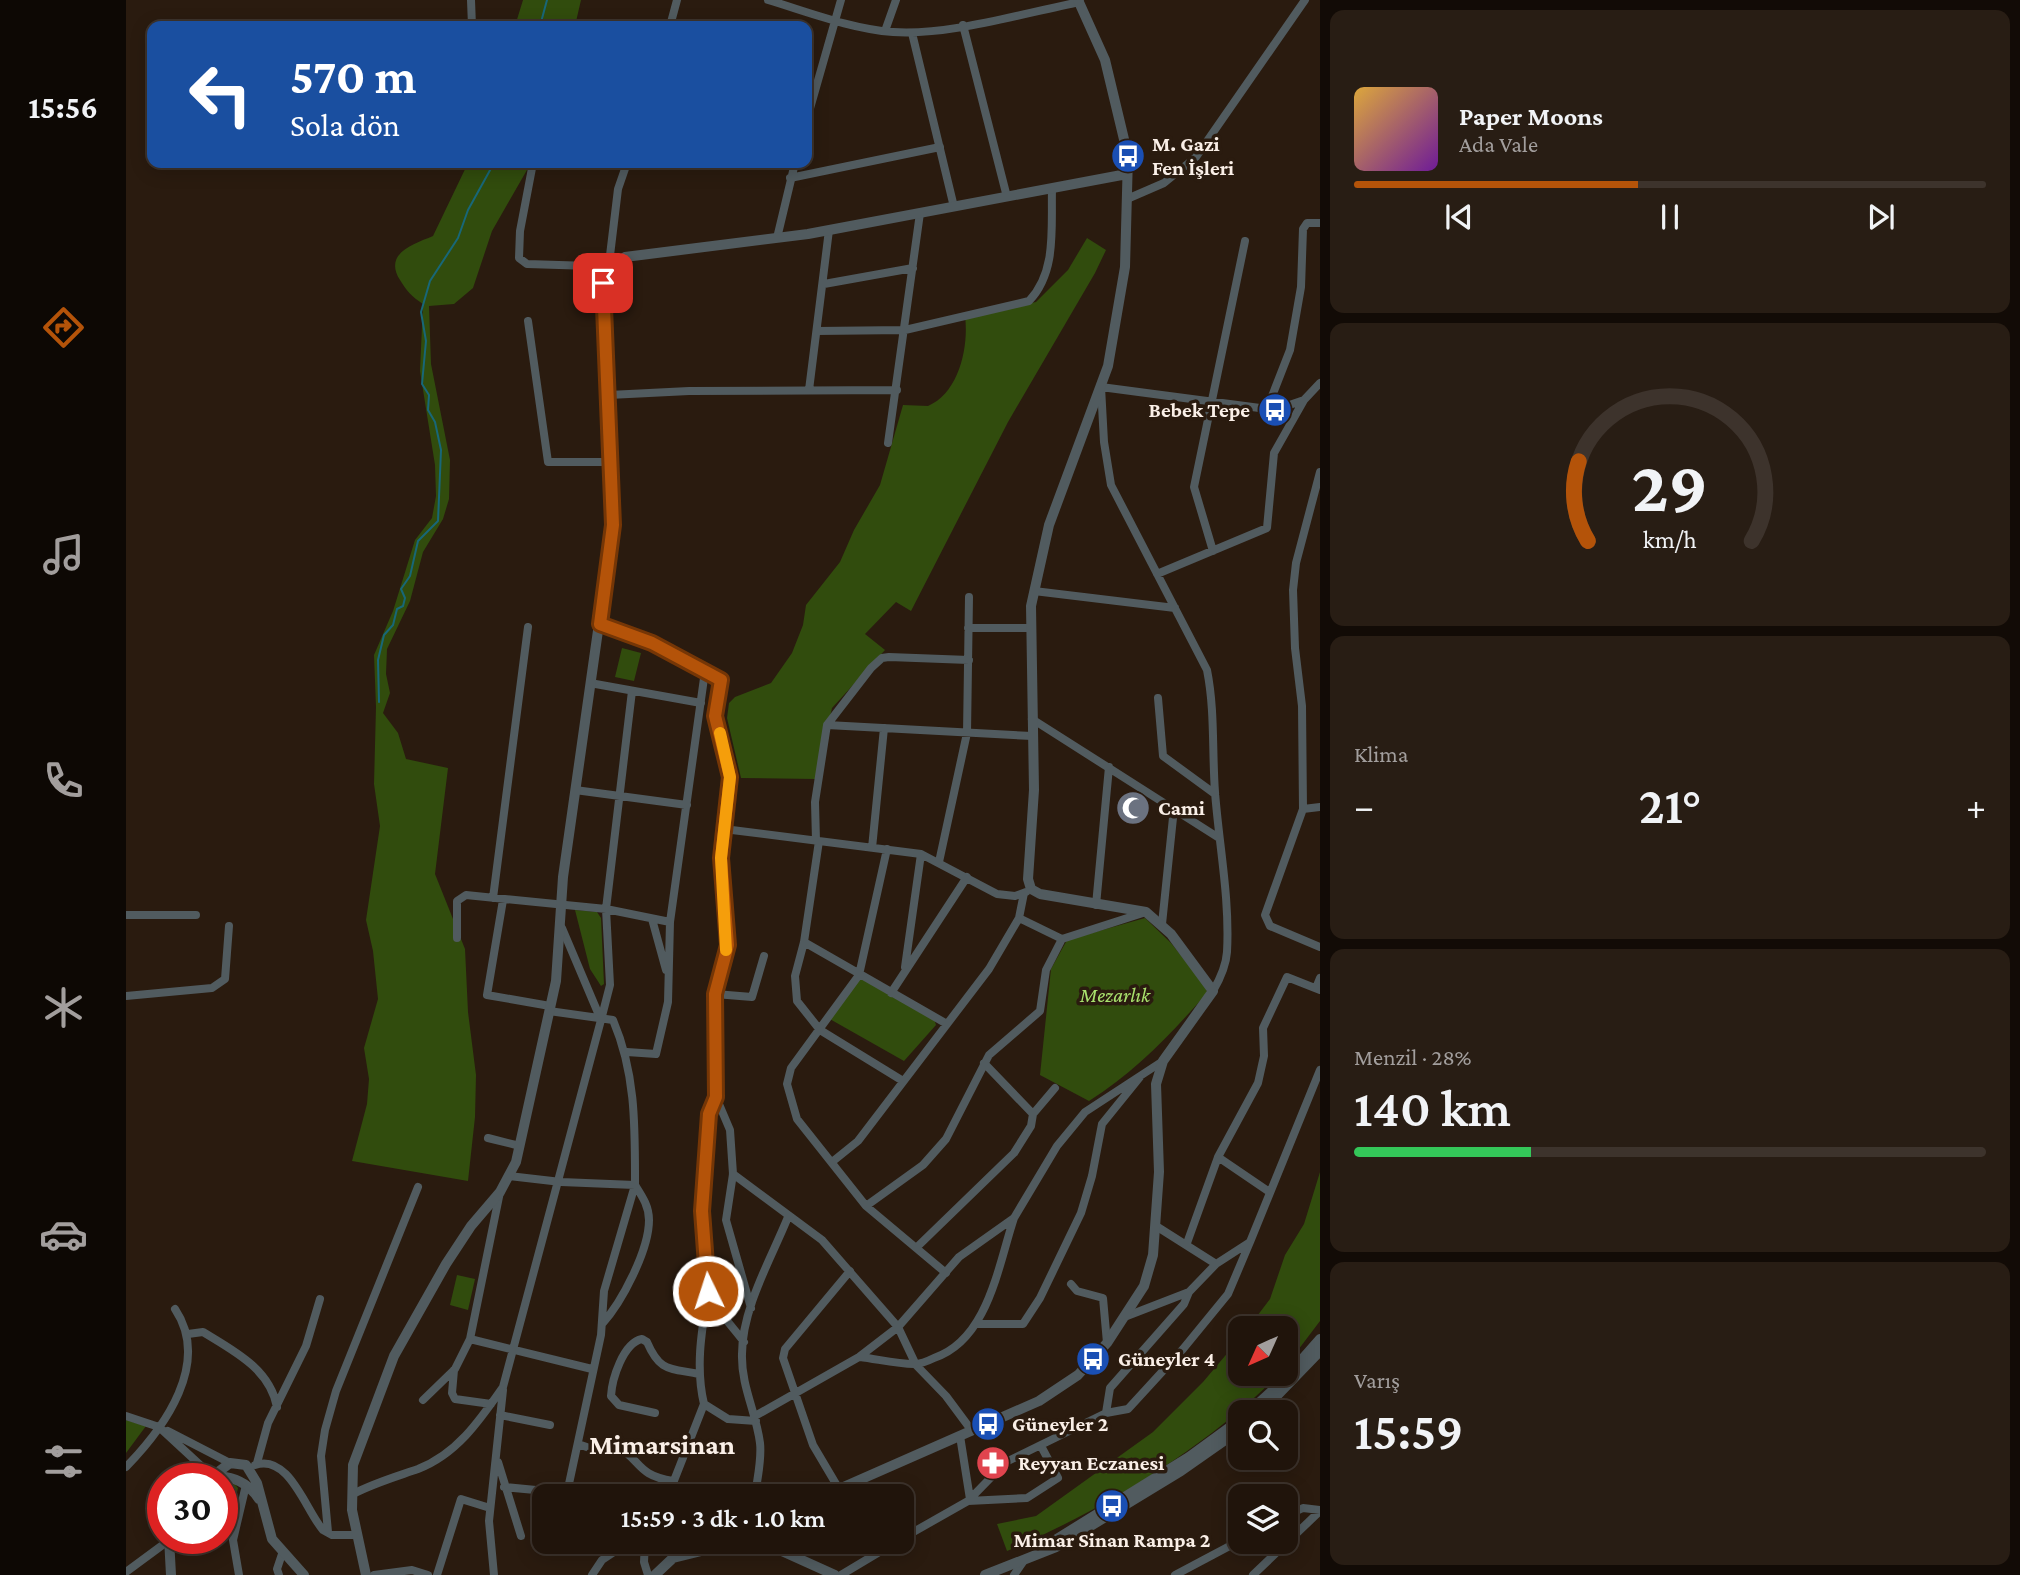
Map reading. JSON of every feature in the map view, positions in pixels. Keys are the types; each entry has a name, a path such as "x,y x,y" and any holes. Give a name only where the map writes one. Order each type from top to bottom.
{"street":[{"path":"471,0 472,21"},
{"path":"671,21 677,0"},
{"path":"768,0 835,20 885,31 912,33 1079,1 1105,60 1128,156 1125,267 1108,366 1049,525 1034,591 1031,628 1034,790 1028,891 1019,918 989,969 858,1141 832,1162"},
{"path":"812,101 841,0"},
{"path":"885,31 896,0"},
{"path":"1127,199 1164,183 1196,157 1305,0"},
{"path":"963,25 1007,197"},
{"path":"912,33 954,207"},
{"path":"790,178 940,147"},
{"path":"532,168 520,231 517,253 519,258 527,264 591,266 607,271"},
{"path":"366,1575 352,1494 353,1465 394,1356 446,1264 509,1176 520,1146 550,1009 562,928 563,877 613,525 603,283 618,189 625,168"},
{"path":"777,238 793,168"},
{"path":"607,271 625,257 829,230 1128,174"},
{"path":"817,331 905,330 1029,302 1042,287 1050,263 1052,188"},
{"path":"888,443 920,213"},
{"path":"1267,409 1290,350 1301,287 1303,229 1307,223 1320,223"},
{"path":"809,390 829,230"},
{"path":"1213,551 1194,487 1245,240"},
{"path":"824,284 913,268"},
{"path":"528,321 548,462 612,462"},
{"path":"1157,574 1268,528 1274,453 1304,400 1320,383"},
{"path":"1101,387 1267,409 1292,406 1304,400"},
{"path":"854,1483 1039,1401 1078,1375 1127,1316 1144,1286 1153,1255 1159,1172 1156,1084 1163,1061 1223,974 1227,953 1225,887 1215,794 1213,702 1207,670 1111,485 1104,442 1101,387"},
{"path":"609,396 897,390"},
{"path":"1320,472 1296,563 1293,590 1295,648 1302,706 1303,809 1265,915 1270,926 1320,947"},
{"path":"1034,591 1175,608"},
{"path":"939,862 967,733 969,597"},
{"path":"600,624 652,643 721,680 715,716 730,777 721,858 728,945 715,994 716,1097 730,1130 733,1174 726,1220 751,1308"},
{"path":"493,898 528,627"},
{"path":"968,628 1031,628"},
{"path":"903,1081 820,1030 797,1001 795,976 804,942 818,841 816,802 827,725 836,710 882,658 969,660"},
{"path":"626,1052 656,1054 668,1002 670,922 705,671"},
{"path":"590,683 701,703"},
{"path":"494,1575 490,1508 503,1387 561,1182 610,985 606,909 617,796 632,691"},
{"path":"1157,698 1163,756 1215,794"},
{"path":"1032,719 1219,838"},
{"path":"827,725 1032,736"},
{"path":"872,848 884,729"},
{"path":"1096,905 1109,767"},
{"path":"575,790 687,805"},
{"path":"1303,809 1320,807"},
{"path":"1162,924 1174,808"},
{"path":"724,829 921,854 997,894 1006,896 1028,891 1146,912 1162,924 1213,991"},
{"path":"887,849 859,975 791,1068 787,1084 797,1119 866,1206 946,1273"},
{"path":"905,970 921,854"},
{"path":"891,993 967,877"},
{"path":"457,938 459,898 466,895 606,909 670,922"},
{"path":"503,900 487,996 601,1020 613,1020 626,1052 635,1118 635,1185 604,1291 601,1324 566,1493 504,1487"},
{"path":"1019,918 1062,939 1146,912"},
{"path":"126,915 196,915"},
{"path":"652,919 669,979"},
{"path":"126,996 217,987 225,979 229,926"},
{"path":"562,928 601,1020"},
{"path":"866,1206 923,1165 946,1139 989,1055 1040,1011 1046,970 1062,939"},
{"path":"804,942 947,1024"},
{"path":"715,994 752,997 764,956"},
{"path":"1187,1243 1218,1157 1258,1083 1264,1056 1264,1028 1287,978 1318,989 1320,978"},
{"path":"859,1357 916,1365 960,1345 978,1324 1014,1217 1057,1146 1085,1112 1163,1061"},
{"path":"984,1063 1033,1114"},
{"path":"914,1532 969,1500 1006,1462 1106,1413 1128,1409 1183,1349 1227,1294 1320,1070"},
{"path":"978,1324 1023,1324 1040,1298 1081,1213 1092,1176 1102,1124 1145,1071"},
{"path":"916,1248 1014,1153 1031,1126 1033,1114 1055,1088"},
{"path":"672,1484 704,1404 699,1374 701,1336 708,1291 702,1211 709,1114 716,1097"},
{"path":"488,1138 520,1146"},
{"path":"1218,1157 1268,1191"},
{"path":"733,1174 822,1240 898,1327 916,1365 946,1396 972,1431"},
{"path":"509,1176 561,1182 635,1185"},
{"path":"601,1324 618,1306 635,1270 649,1223 648,1209 635,1185"},
{"path":"328,1532 321,1457 325,1430 337,1391 418,1187"},
{"path":"423,1400 455,1369 470,1339 500,1192"},
{"path":"756,1484 760,1446 755,1419 746,1398 741,1353 751,1308 788,1217"},
{"path":"704,1404 728,1419 755,1419 794,1391 859,1357 898,1327 959,1257 1014,1217"},
{"path":"1156,1226 1187,1243 1216,1264"},
{"path":"1106,1413 1110,1388 1184,1304 1189,1292 1216,1264 1250,1242"},
{"path":"836,1484 814,1445 783,1358 785,1349 850,1271"},
{"path":"1071,1284 1086,1294 1103,1298 1107,1343"},
{"path":"708,1291 744,1342"},
{"path":"1127,1316 1189,1292"},
{"path":"304,1575 282,1554 272,1539 253,1466 268,1423 306,1346 320,1299"},
{"path":"126,1467 159,1427 178,1394 190,1356 188,1334 175,1309"},
{"path":"188,1334 203,1332 254,1366 266,1377 274,1391 277,1407"},
{"path":"470,1339 592,1369"},
{"path":"655,1413 619,1405 611,1396 620,1363 634,1342 639,1339 647,1342 654,1359 664,1367 699,1374"},
{"path":"1263,1400 1320,1339"},
{"path":"1273,1400 1320,1351"},
{"path":"455,1369 452,1393 455,1399 491,1404"},
{"path":"352,1494 385,1478 420,1468 450,1451 475,1428 503,1387"},
{"path":"500,1415 550,1425"},
{"path":"126,1416 159,1427 230,1463"},
{"path":"159,1427 196,1463"},
{"path":"1014,1575 1025,1559 1189,1457 1228,1428"},
{"path":"960,1436 969,1500"},
{"path":"985,1575 1056,1547 1097,1524 1228,1438"},
{"path":"578,1444 601,1452 616,1445 629,1454 645,1474 673,1481"},
{"path":"969,1500 1027,1498 1058,1478 1041,1447"},
{"path":"496,1453 504,1487 521,1536"},
{"path":"238,1463 275,1467 286,1475 316,1522 328,1532 357,1535"},
{"path":"238,1482 246,1485 263,1508"},
{"path":"239,1575 233,1540 246,1485"},
{"path":"437,1575 461,1499 490,1508"},
{"path":"1298,1510 1303,1508 1320,1510"},
{"path":"1253,1575 1320,1510"},
{"path":"1175,1575 1228,1547"},
{"path":"126,1572 149,1554"},
{"path":"170,1554 171,1575"},
{"path":"279,1575 277,1569 282,1554"},
{"path":"592,1575 602,1560 611,1554"},
{"path":"644,1554 648,1575"},
{"path":"655,1575 680,1554"},
{"path":"673,1558 689,1554"},
{"path":"795,1554 835,1575"},
{"path":"841,1575 869,1554"},
{"path":"374,1575 412,1570 428,1575"}],"green space":[{"path":"523,0 581,0 576,21 517,21"},
{"path":"466,168 528,168 492,231 473,288 454,304 429,306 431,364 450,460 449,499 443,519 423,552 410,601 387,649 386,674 390,693 383,713 398,733 406,759 448,768 435,874 465,949 468,1012 476,1075 475,1117 468,1181 352,1161 367,1104 369,1079 364,1048 378,999 373,951 366,920 380,826 374,784 374,655 393,611 415,540 432,518 436,496 435,465 420,371 423,304 402,284 395,263 398,256 410,246 433,236"},
{"path":"1087,238 1106,250 1095,273 1008,422 911,611 896,602 865,634 885,650 832,708 816,779 741,778 727,718 729,703 735,697 771,683 792,653 803,625 806,605 840,562 854,530 880,485 903,405 928,406 939,400 947,391 960,368 965,341 965,316 1036,302 1068,270"},
{"path":"622,648 641,653 634,681 615,677"},
{"path":"575,910 597,912 601,918 604,984 601,986 590,969"},
{"name":"Mezarlık","path":"1145,918 1171,943 1206,987 1207,993 1152,1052 1089,1101 1040,1075 1051,969 1067,940"},
{"path":"860,977 933,1015 936,1025 904,1061 828,1018"},
{"path":"1320,1172 1320,1321 1298,1350 1298,1316 1257,1316 1270,1299 1285,1255 1304,1224"},
{"path":"457,1275 475,1279 468,1310 450,1305"},
{"path":"1228,1352 1228,1386 1266,1386 1251,1400 1228,1400 1228,1419 1152,1475 1080,1516 1007,1551 997,1524 1036,1516 1153,1432 1203,1382"},
{"path":"126,1420 146,1426 126,1453"}],"waterway":[{"path":"541,21 547,0"},
{"path":"379,702 378,660 384,635 393,625 397,609 403,606 405,598 401,589 410,576 418,541 438,521 441,450 435,422 428,410 429,395 422,384 426,341 421,312 430,281 458,238 468,210 491,168"}],"slow traffic":[{"path":"720,733 730,777 721,858 726,900 726,950"}],"place":[{"name":"M. Gazi Fen İşleri","path":"1128,156"},
{"name":"Bebek Tepe","path":"1275,410"},
{"name":"Cami","path":"1133,808"},
{"name":"Güneyler 4","path":"1093,1359"},
{"name":"Güneyler 2","path":"988,1424"},
{"name":"Reyyan Eczanesi","path":"993,1463"},
{"name":"Mimar Sinan Rampa 2","path":"1112,1506"}],"district":[{"name":"Mimarsinan","path":"662,1444"}],"route":[{"path":"603,283 613,525 600,624 652,643 721,680 715,716 730,777 721,858 728,945 715,994 716,1097 709,1114 702,1211 708,1291"}]}
